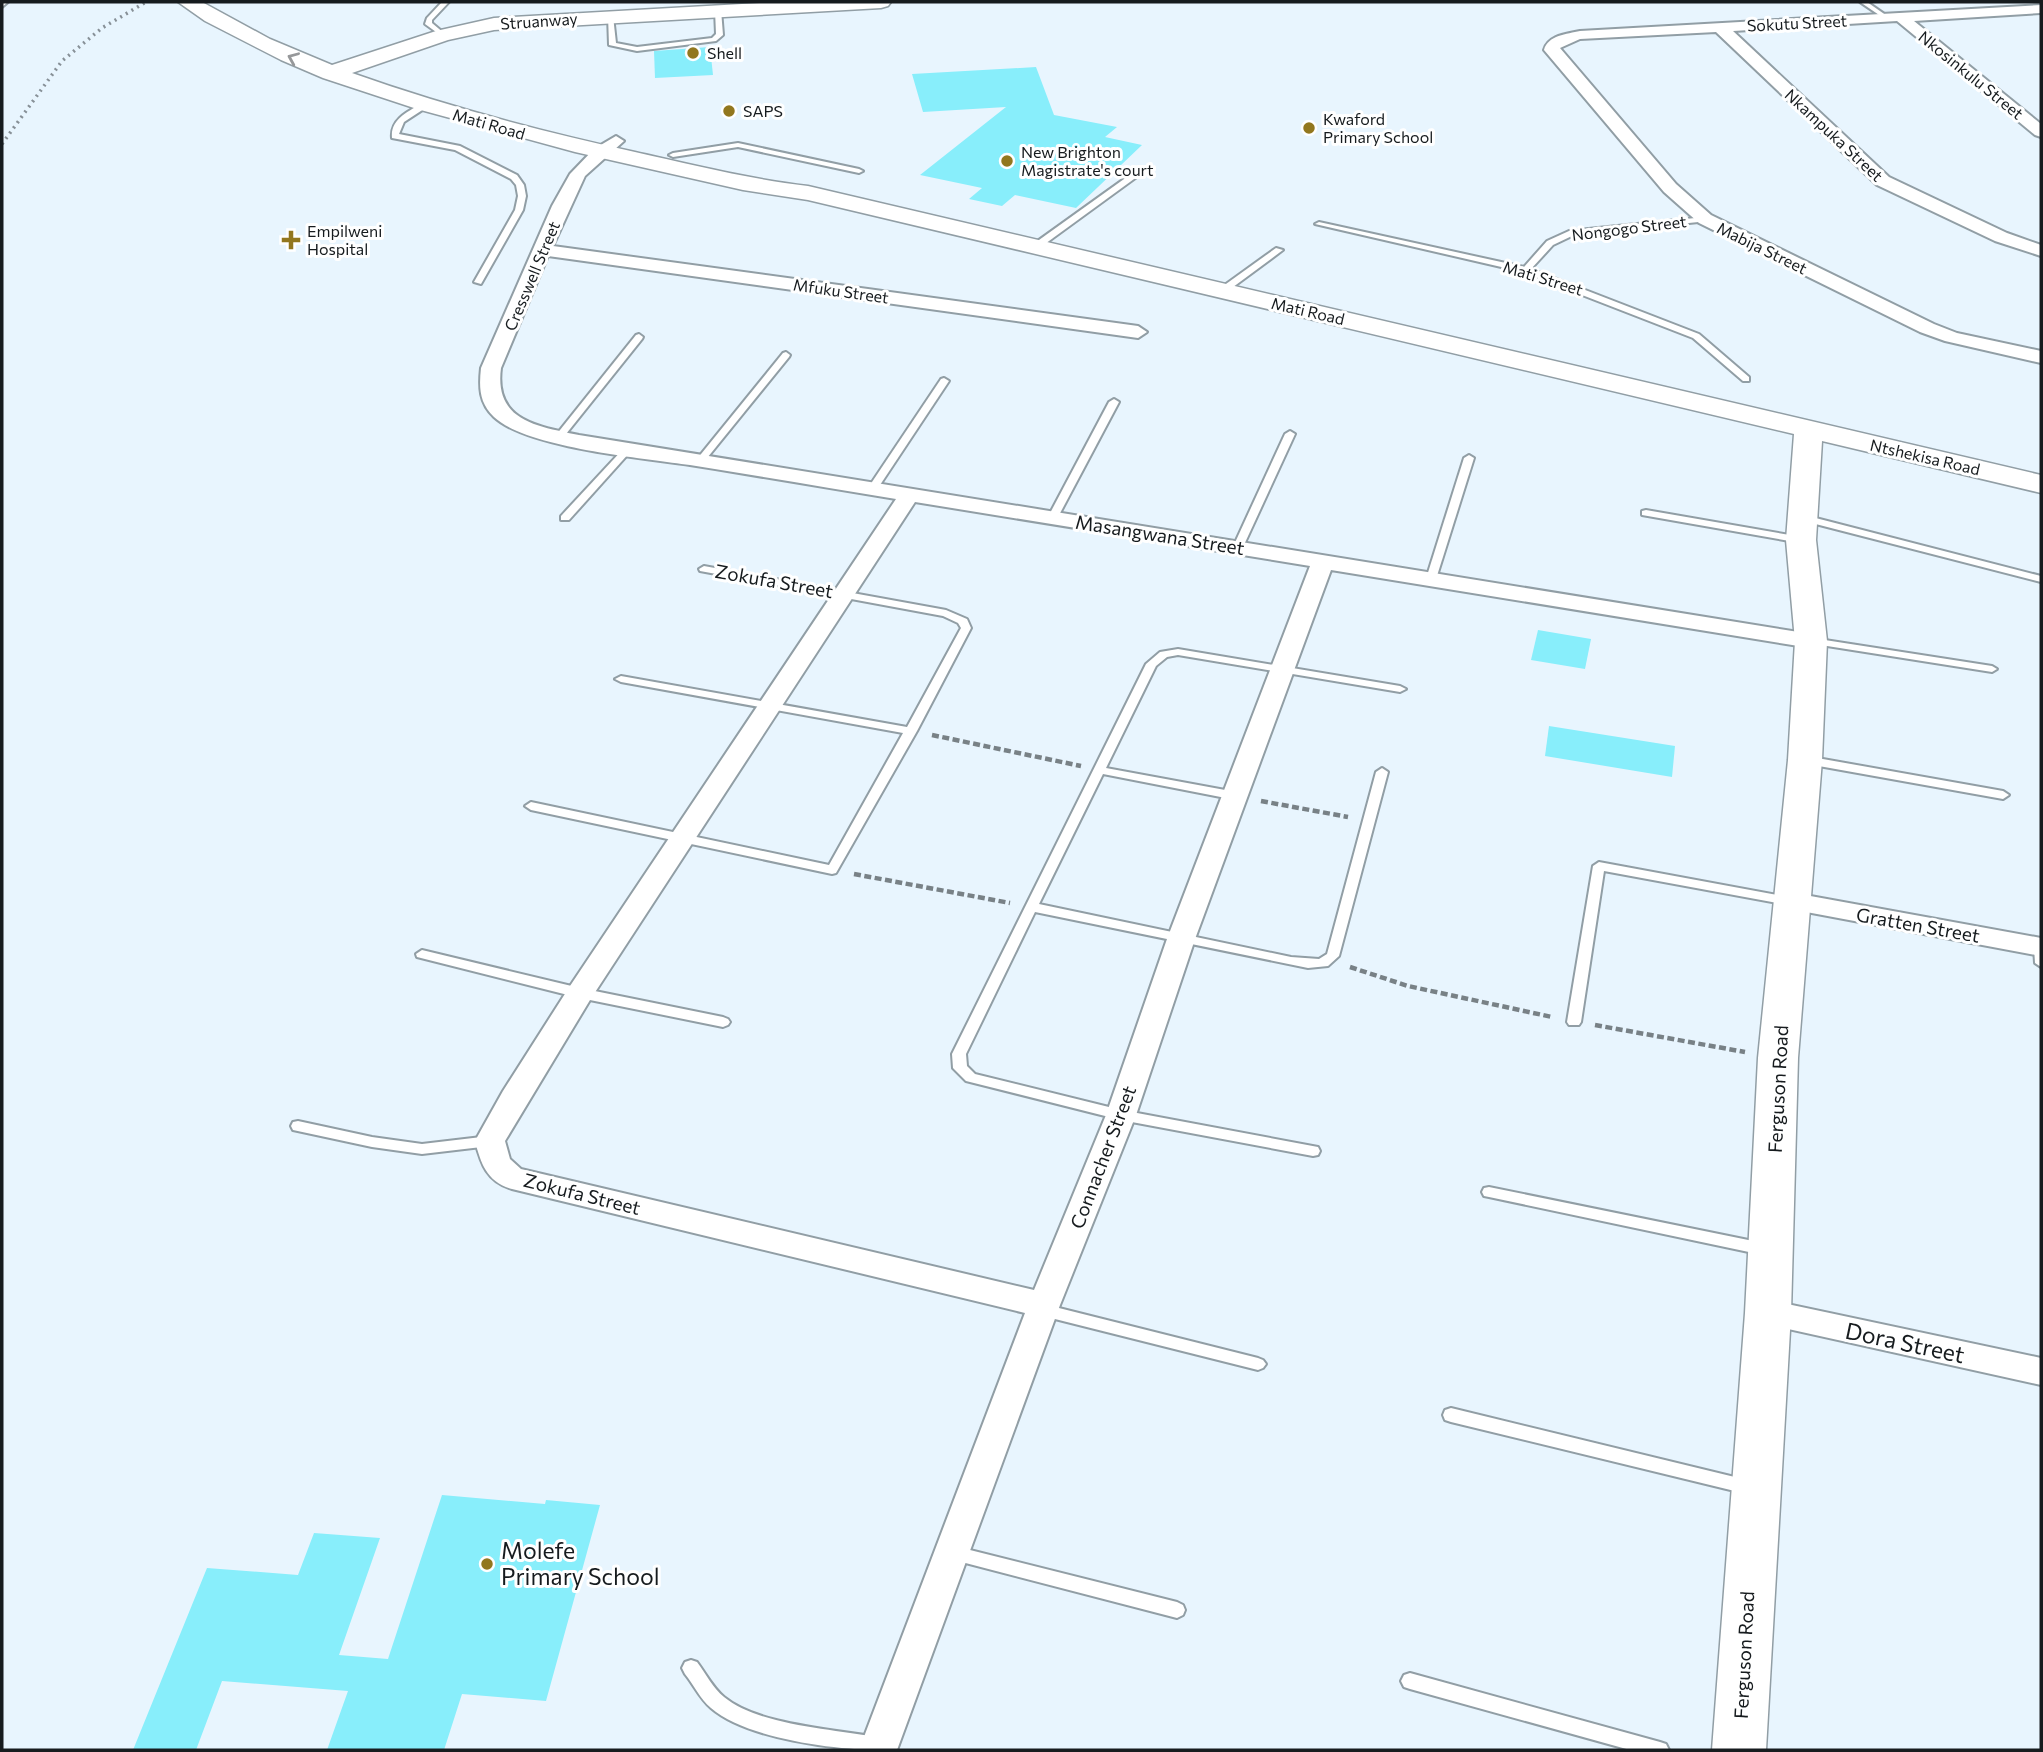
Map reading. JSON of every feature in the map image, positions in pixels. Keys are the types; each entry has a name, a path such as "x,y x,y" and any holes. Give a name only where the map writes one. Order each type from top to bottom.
{"street":[{"name":"Mati Road","path":"188,2 252,39 331,73 528,136 608,146 682,161 764,188 808,193 1809,429"},
{"name":"Struanway","path":"331,73 443,35 502,23 881,2"},
{"name":"Sokutu Street","path":"1555,43 1565,37 1580,35 2041,9"},
{"name":"Nkosinkulu Street","path":"1894,18 2041,132"},
{"name":"Nkampuka Street","path":"1720,27 1883,181 2001,237 2041,251"},
{"name":"Mati Road","path":"309,40 359,64 452,97 608,146"},
{"name":"Mabija Street","path":"1555,43 1552,50 1555,55 1670,188 1704,219 1927,328 1952,337 2041,357"},
{"name":"Cresswell Street","path":"511,420 498,411 489,399 487,383 561,206 578,174 608,146"},
{"name":"Mfuku Street","path":"544,250 1138,332"},
{"name":"Masangwana Street","path":"511,420 559,437 628,449 1811,641"},
{"name":"Ntshekisa Road","path":"1809,429 2041,484"},
{"name":"Ferguson Road","path":"1739,1750 1754,1489 1768,1313 1778,1058 1805,760 1811,641 1802,529 1809,429"},
{"name":"Zokufa Street","path":"910,494 580,993 513,1099 490,1141 496,1164 512,1178 1043,1308"},
{"name":"Connacher Street","path":"879,1748 954,1553 1043,1308 1121,1115 1181,939 1323,561"},
{"name":"Gratten Street","path":"1794,902 2041,952"},
{"name":"Dora Street","path":"1768,1313 2041,1372"}],"lane":[{"path":"443,35 428,24 429,19 446,2"},
{"path":"1863,2 1894,18"},
{"path":"610,16 612,45 637,49 714,40 720,35 718,10"},
{"path":"426,105 399,121 394,129 395,136 457,148 514,177 521,185 523,198 519,210 478,282"},
{"path":"682,161 713,148 743,145 859,171"},
{"path":"682,161 713,148"},
{"path":"1035,247 1141,171"},
{"name":"Nongogo Street","path":"1526,270 1550,243 1568,234 1704,219"},
{"name":"Mati Street","path":"1320,224 1526,270 1690,334 1746,379"},
{"path":"1223,291 1279,250"},
{"path":"559,437 639,337"},
{"path":"700,461 786,355"},
{"path":"873,488 944,381"},
{"path":"1053,517 1114,402"},
{"path":"1238,547 1290,434"},
{"path":"565,518 628,449"},
{"path":"1431,579 1469,458"},
{"path":"1647,513 1802,529 2041,579"},
{"name":"Zokufa Street","path":"704,569 946,614 963,621 966,628 832,870"},
{"path":"1811,641 1992,668"},
{"path":"1313,1151 1121,1115 971,1078 960,1068 959,1054 1151,664 1164,654 1178,652 1400,689"},
{"path":"621,679 911,731"},
{"path":"1805,760 2003,795"},
{"path":"1099,770 1236,796"},
{"path":"1032,907 1312,964 1329,961 1333,956 1382,772"},
{"path":"531,806 832,870"},
{"path":"1574,1021 1599,866 1794,902"},
{"path":"422,954 580,993 723,1022"},
{"path":"298,1126 412,1148 447,1148 490,1141"},
{"path":"1489,1192 1771,1250"},
{"path":"1043,1308 1258,1364"},
{"path":"1451,1415 1754,1489"},
{"path":"954,1553 1177,1610"},
{"path":"691,1668 716,1702 736,1715 757,1723 879,1748"},
{"path":"1410,1681 1660,1750"}],"path":[{"path":"911,731 1099,770"},
{"path":"1236,796 1369,821"},
{"path":"832,870 1032,907"},
{"path":"1329,961 1408,986 1574,1021 1778,1058"}],"building":[{"path":"710,47 713,75 655,78 654,51"},
{"name":"New Brighton Magistrate's court","path":"1036,67 1054,115 1117,127 1105,137 1142,145 1076,208 1015,195 1002,206 969,199 982,188 920,175 1006,107 923,112 912,74"},
{"path":"1538,630 1591,639 1585,669 1531,660"},
{"path":"1549,726 1675,746 1672,777 1545,756"},
{"path":"442,1495 545,1504 546,1500 600,1505 546,1701 462,1694 444,1750 327,1750 348,1691 222,1681 196,1750 133,1750 207,1568 298,1575 314,1533 380,1538 339,1655 388,1659"}],"railway":[{"path":"2,144 62,61 102,28 146,2"}],"place":[{"name":"Shell","path":"693,53"},
{"name":"SAPS","path":"729,111"},
{"name":"Kwaford Primary School","path":"1309,128"},
{"name":"New Brighton Magistrate's court","path":"1007,161"},
{"name":"Empilweni Hospital","path":"291,240"},
{"name":"Molefe Primary School","path":"487,1564"}]}
